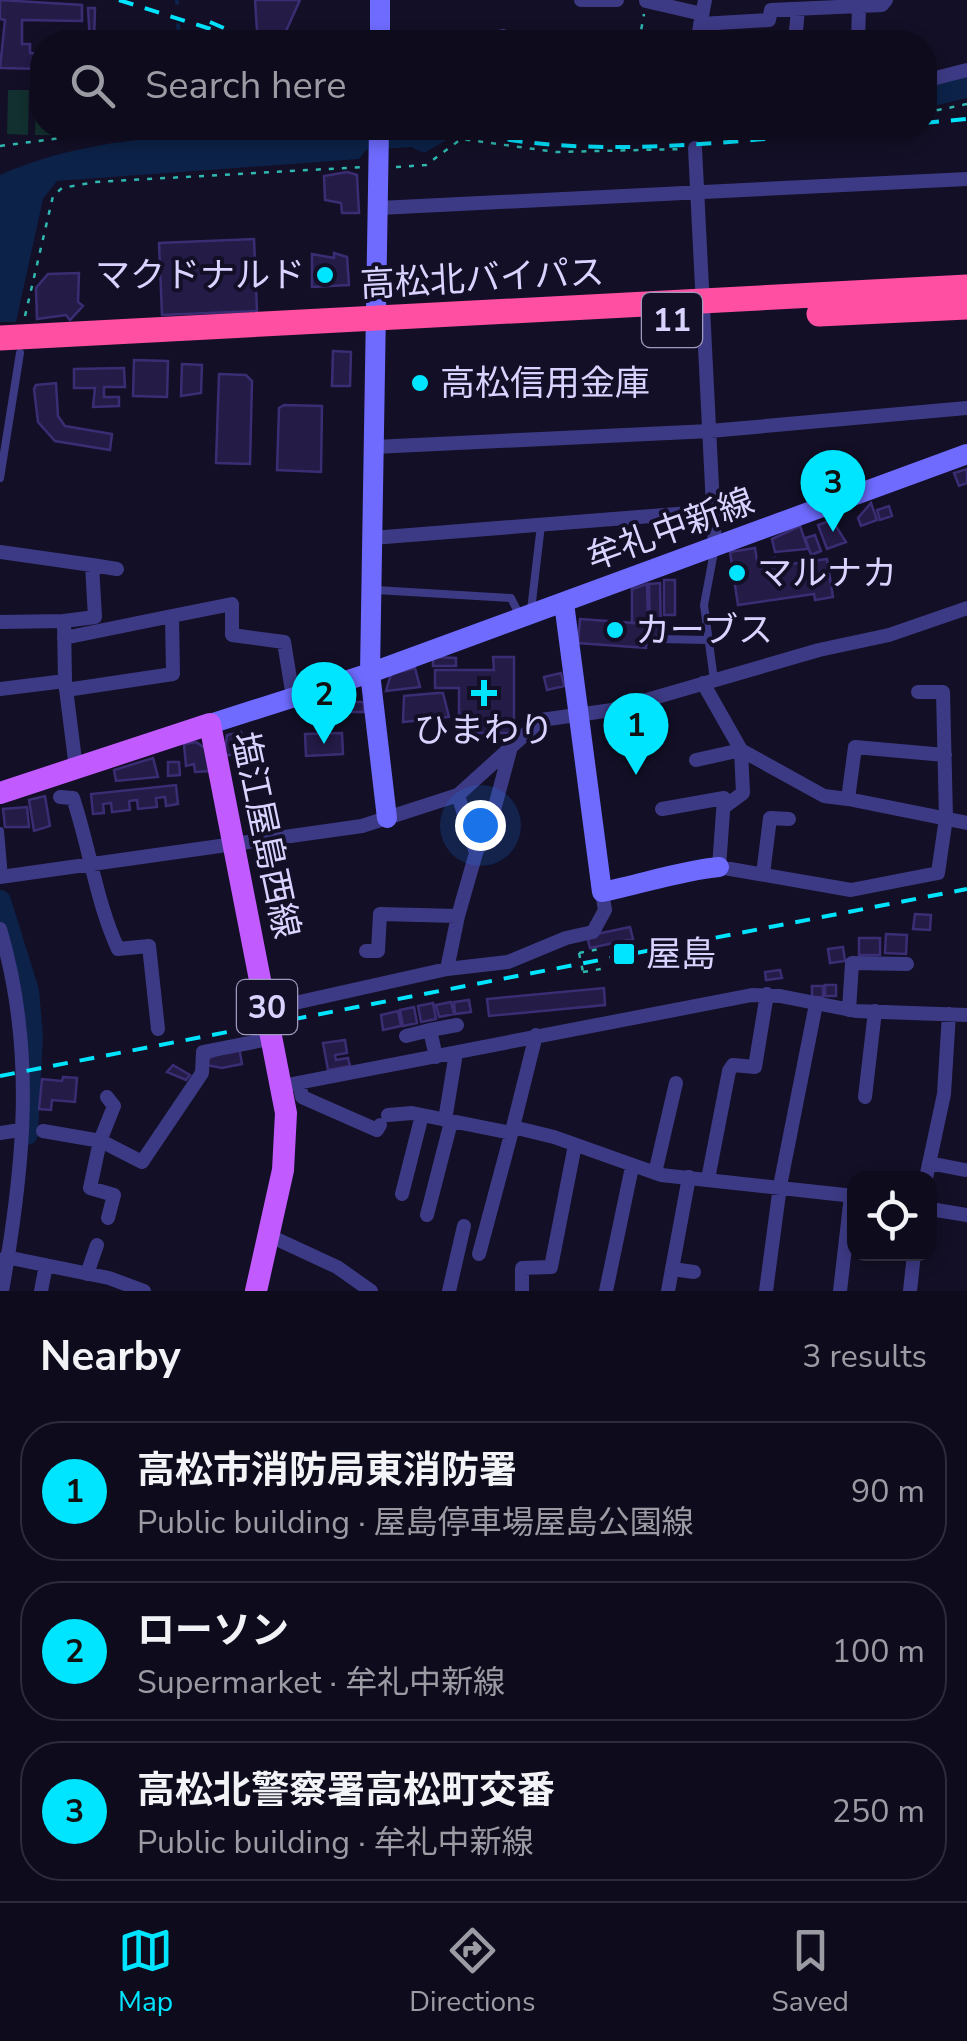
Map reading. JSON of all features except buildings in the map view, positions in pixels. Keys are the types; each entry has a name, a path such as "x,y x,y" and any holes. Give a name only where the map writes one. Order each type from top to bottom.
{"highway":[{"name":"高松北バイパス","path":"705,312 967,288"},
{"name":"高松北バイパス","path":"14,344 705,312 967,307"}],"main road":[{"path":"380,0 380,30"},
{"path":"379,140 370,673 387,818"},
{"name":"牟礼中新線","path":"370,673 967,454"},
{"path":"564,603 602,892 645,884 667,873 719,866"},
{"path":"210,724 370,673"},
{"name":"塩江屋島西線","path":"0,793 210,724 274,1038 291,1084 286,1148 256,1291"}],"street":[{"path":"581,0 617,0"},
{"path":"646,1 702,13 769,20 772,10 882,5 886,0"},
{"path":"858,30 859,6"},
{"path":"796,30 798,9"},
{"path":"937,78 967,70"},
{"path":"695,148 715,547"},
{"path":"379,208 967,180"},
{"path":"374,447 710,431 967,408"},
{"path":"372,538 715,512"},
{"path":"0,552 117,569"},
{"path":"92,565 96,624"},
{"path":"0,622 96,624 172,616 232,604 232,635 284,642 293,697"},
{"path":"2,877 362,826 458,795 541,720 612,710 890,635 967,608"},
{"path":"0,689 173,674 172,616"},
{"path":"64,621 66,686 76,768"},
{"path":"64,638 96,624"},
{"path":"709,682 741,750 744,788 724,806"},
{"path":"662,809 724,798 719,866 852,890 938,873 946,818 943,692 918,692"},
{"path":"446,969 476,853 501,792 511,746"},
{"path":"848,799 855,746 945,755"},
{"path":"696,760 741,750 824,796 967,823"},
{"path":"458,795 476,853"},
{"path":"60,798 73,798 94,863 100,908 118,948 149,946 158,1029"},
{"path":"763,874 770,818 789,819"},
{"path":"268,1009 446,969 508,962 566,938 593,932 605,910 602,892"},
{"path":"366,950 378,951 380,914 458,916"},
{"path":"0,929 24,1037 20,1130 7,1200 2,1291"},
{"path":"849,1010 852,963 907,964"},
{"path":"708,1179 728,1071 733,1065 755,1068 767,994"},
{"path":"847,1195 656,1174 576,1145 422,1115 384,1120 377,1130 302,1097 291,1084 767,994 849,1010 967,1015"},
{"path":"766,1291 780,1186 816,1004"},
{"path":"865,1096 875,1010"},
{"path":"949,1014 944,1094 928,1171 965,1170"},
{"path":"406,1036 457,1025"},
{"path":"430,1030 436,1057"},
{"path":"478,1254 536,1035"},
{"path":"43,1131 100,1141 142,1162 202,1074 203,1052 274,1038"},
{"path":"426,1215 448,1121 456,1052"},
{"path":"656,1174 676,1083"},
{"path":"107,1096 114,1106 100,1141 90,1188 114,1195 108,1218"},
{"path":"402,1194 422,1115"},
{"path":"0,1133 20,1130"},
{"path":"522,1291 522,1268 551,1266 576,1145"},
{"path":"606,1291 632,1166"},
{"path":"668,1291 690,1177"},
{"path":"937,1210 967,1215"},
{"path":"449,1291 464,1226"},
{"path":"270,1236 338,1267 370,1291"},
{"path":"840,1291 847,1240"},
{"path":"87,1274 97,1245"},
{"path":"6,1257 87,1274 137,1290"},
{"path":"910,1291 913,1261"},
{"path":"41,1291 46,1265"},
{"path":"672,1269 694,1272"}],"lane":[{"path":"0,478 14,344"},
{"path":"526,617 541,525"},
{"path":"709,682 705,583 715,547"},
{"path":"371,590 511,598 526,617"},
{"path":"658,639 708,640"},
{"path":"0,831 2,877"}],"path":[{"path":"641,30 646,1"},
{"path":"937,110 967,104"},
{"path":"0,146 46,140"},
{"path":"14,344 53,196 62,188 96,182 379,161 426,165 460,140"},
{"path":"468,140 556,152 695,148 696,140"},
{"path":"604,948 579,953 583,972 608,968"}],"green space":[{"path":"8,90 29,90 28,135 7,134"}],"water":[{"path":"967,73 967,98 937,105 937,81"},
{"path":"136,140 446,140 424,153 411,147 366,150 359,159 57,181 43,199 16,322 0,322 0,175 106,144"}],"waterway":[{"path":"178,25 179,30"},
{"path":"0,901 28,991 32,1035 27,1134"}],"railway":[{"path":"119,0 214,30"},
{"path":"210,22 228,30"},
{"path":"937,122 967,119"},
{"path":"512,140 609,147 751,140"},
{"path":"0,1076 967,889"}],"place":[{"name":"マクドナルド","path":"325,275"},
{"name":"高松信用金庫","path":"420,383"},
{"name":"高松北警察署高松町交番","path":"833,532"},
{"name":"マルナカ","path":"737,573"},
{"name":"カーブス","path":"615,630"},
{"name":"ひまわり","path":"484,693"},
{"name":"ローソン","path":"324,744"},
{"name":"高松市消防局東消防署","path":"636,775"},
{"name":"屋島","path":"624,954"}]}
